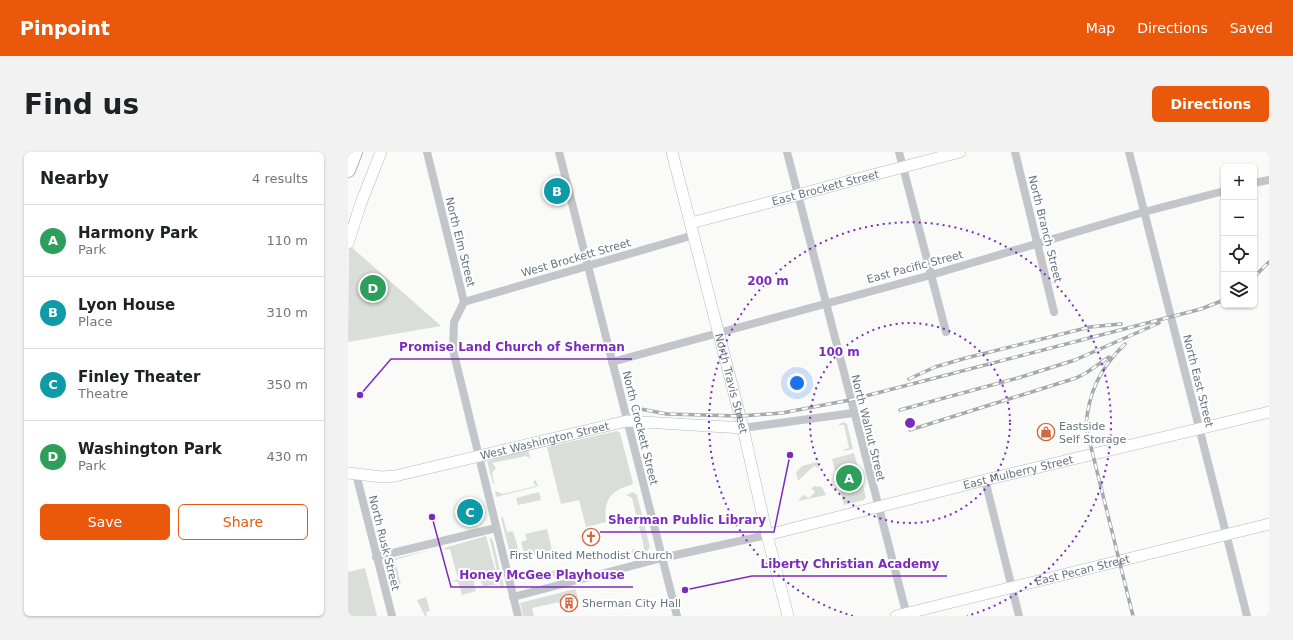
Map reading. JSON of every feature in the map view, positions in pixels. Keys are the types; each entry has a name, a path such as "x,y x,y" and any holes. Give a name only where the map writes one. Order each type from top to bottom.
{"highway":[{"path":"348,170 355,153"}],"street":[{"path":"348,243 381,152"},
{"name":"North Elm Street","path":"427,152 464,302 454,322 453,350 518,616"},
{"name":"North Crockett Street","path":"559,152 677,616"},
{"name":"North Travis Street","path":"672,152 720,334 767,535 788,616"},
{"name":"North Walnut Street","path":"787,152 903,615"},
{"path":"899,152 946,332"},
{"name":"East Brockett Street","path":"691,223 960,152"},
{"name":"North Branch Street","path":"1015,152 1054,312"},
{"name":"North East Street","path":"1129,152 1247,616"},
{"path":"1257,182 1269,180"},
{"name":"East Pacific Street","path":"612,362 720,334 825,302 931,275 1144,212 1221,192"},
{"name":"West Brockett Street","path":"464,302 588,267 694,234"},
{"name":"East Mulberry Street","path":"767,535 985,480 1269,412"},
{"path":"743,428 853,413"},
{"name":"West Washington Street","path":"352,474 382,477 395,476 628,421 743,428"},
{"name":"North Rusk Street","path":"352,474 392,616"},
{"path":"985,480 1019,616"},
{"name":"East Pecan Street","path":"903,615 1011,586 1269,524"},
{"path":"376,557 496,528"},
{"path":"513,597 662,558 767,535"}],"shaded area":[{"path":"349,245 441,326 348,342"},
{"path":"843,422 847,424 853,449 844,451 843,450 849,448 844,425 838,425"},
{"path":"617,431 620,433 633,483 618,490 610,497 607,502 605,514 606,522 586,527 579,500 561,504 547,447"},
{"path":"528,450 531,459 526,456 492,463 496,468 492,473 493,484 487,461"},
{"path":"854,453 866,497 864,500 844,505 832,459"},
{"path":"817,462 819,468 814,466 798,481 796,472 802,466"},
{"path":"535,480 538,485 536,487 496,497 495,491 503,494 536,486 533,482"},
{"path":"815,486 822,487 826,495 798,501 803,495 809,498 815,492 811,488"},
{"path":"539,492 541,500 518,505 516,498"},
{"path":"633,492 637,495 650,547 646,553 633,557 631,552 633,549 643,550 644,547 632,498 626,495"},
{"path":"503,517 507,532 513,531 520,555 511,558 501,518"},
{"path":"547,529 552,550 525,557 521,542 527,540 525,534"},
{"path":"486,536 499,584 483,587 480,578 473,579 476,591 462,595 458,582 452,581 458,579 450,549 445,550 444,548"},
{"path":"489,536 493,541 504,587 501,588"},
{"path":"433,549 395,560 401,585 395,580 390,570 393,559"},
{"path":"365,568 377,616 348,616 348,572"},
{"path":"563,568 565,574 547,578 540,574"},
{"path":"575,589 578,598 532,608 534,616 523,616 520,603"},
{"path":"426,597 430,611 426,612 427,616 425,616 417,600"}],"railway":[{"path":"1257,274 1269,262"},
{"path":"635,408 667,414 740,416 782,413 850,400 1201,309 1221,301"},
{"path":"900,410 1018,378 1075,360 1159,323"},
{"path":"909,379 935,367 966,358 1090,327 1121,324"},
{"path":"1125,344 1109,362 1097,382 1089,403 1086,427 1133,616"},
{"path":"910,430 1076,378 1109,357"}],"place":[{"name":"Lyon House","path":"557,191"},
{"name":"Washington Park","path":"373,288"},
{"name":"Promise Land Church of Sherman","path":"360,395"},
{"name":"Eastside Self Storage","path":"1046,432"},
{"name":"Sherman Public Library","path":"790,455"},
{"name":"Harmony Park","path":"849,478"},
{"name":"Finley Theater","path":"470,512"},
{"name":"Honey McGee Playhouse","path":"432,517"},
{"name":"First United Methodist Church","path":"591,537"},
{"name":"Liberty Christian Academy","path":"685,590"},
{"name":"Sherman City Hall","path":"569,603"}]}
